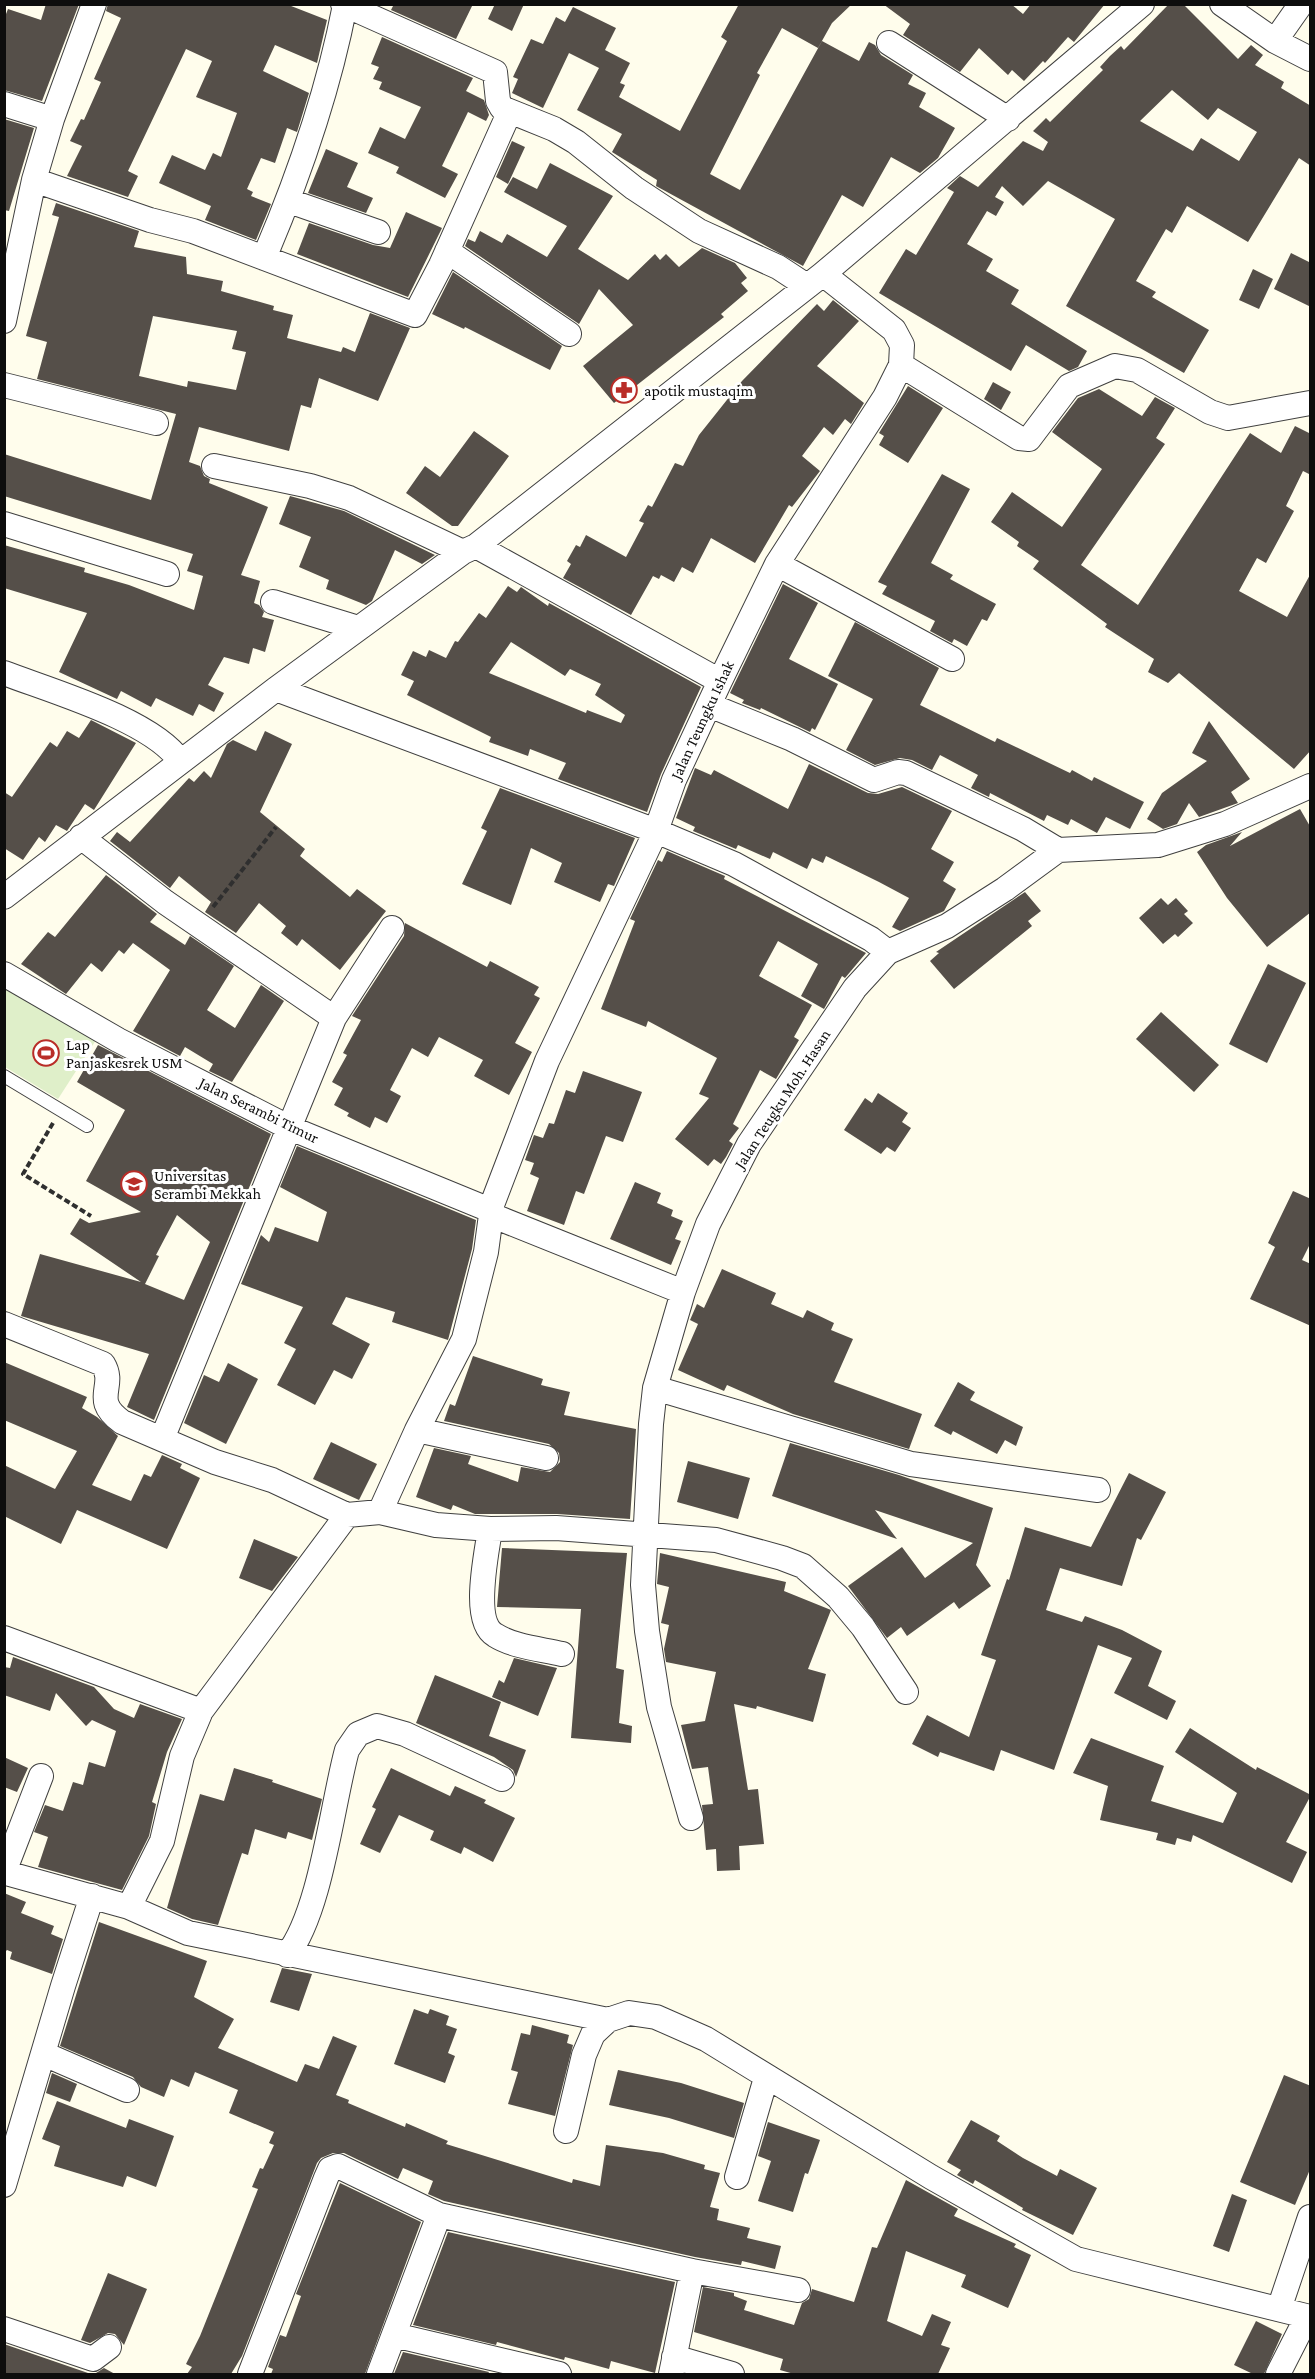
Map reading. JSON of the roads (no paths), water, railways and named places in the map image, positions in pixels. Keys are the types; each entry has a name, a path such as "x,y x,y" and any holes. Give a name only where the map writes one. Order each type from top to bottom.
{"street":[{"path":"4,321 34,180 52,119 94,4"},
{"path":"4,897 276,689 470,549 815,280 1142,4"},
{"path":"1222,4 1275,41 1311,59"},
{"path":"1275,41 1301,4"},
{"path":"264,258 289,201 321,109 344,5 495,72 498,101 509,113 531,118 554,129 699,231 778,267 815,280 894,330 902,345 901,365 1019,438 1029,439 1069,386 1115,366 1137,370 1210,412 1228,418 1311,403"},
{"path":"889,43 1008,119"},
{"path":"4,104 52,119"},
{"path":"34,180 264,258 415,315 447,251 509,113"},
{"path":"289,201 378,232"},
{"path":"447,251 569,334"},
{"name":"Jalan Teungku Ishak","path":"380,1512 417,1430 468,1329 486,1252 491,1212 547,1061 656,831 674,780 777,564 798,528 885,397 901,365"},
{"path":"4,385 156,423"},
{"path":"214,466 310,486 349,498 470,549 720,681"},
{"path":"4,524 167,574"},
{"path":"777,564 952,659"},
{"path":"273,602 358,628"},
{"path":"4,673 94,706 166,744 180,761"},
{"path":"276,689 656,831 734,864 871,939 888,952"},
{"path":"709,705 792,739 874,780 898,772 906,773 1023,829 1058,850 1158,845 1225,824 1311,786"},
{"path":"81,837 188,918 334,1018"},
{"name":"Jalan Teugku Moh. Hasan","path":"691,1818 659,1707 642,1585 655,1388 682,1292 708,1224 749,1144 855,988 888,952 947,926 1005,889 1058,850"},
{"path":"162,1439 334,1018 392,928"},
{"name":"Jalan Serambi Timur","path":"4,974 118,1040 290,1128 682,1292"},
{"path":"4,1324 102,1364 107,1371 105,1404 111,1414 215,1462 272,1480 347,1515 380,1512 436,1525 490,1529 556,1528 716,1540 782,1557 804,1566 838,1597 862,1627 906,1692"},
{"path":"655,1388 911,1464 1098,1490"},
{"path":"417,1430 546,1458"},
{"path":"129,1907 162,1841 182,1756 201,1711 347,1515"},
{"path":"490,1529 483,1588 482,1613 486,1625 494,1635 562,1654"},
{"path":"4,1638 201,1711"},
{"path":"287,1955 301,1935 315,1887 347,1750 358,1734 377,1726 405,1734 502,1779"},
{"path":"41,1776 5,1873 129,1907 188,1933 214,1936 287,1955 608,2020"},
{"path":"4,2185 92,1896"},
{"path":"566,2131 584,2055 593,2034 608,2020 629,2013 656,2016 706,2038 766,2078 931,2177 1076,2259 1309,2317 1278,2374"},
{"path":"44,2054 127,2090"},
{"path":"737,2177 766,2078"},
{"path":"250,2374 330,2169 338,2166 439,2215 692,2271 798,2290"},
{"path":"379,2374 439,2215"},
{"path":"1279,2309 1311,2217"},
{"path":"692,2271 673,2366 732,2374"},
{"path":"4,2329 93,2359 109,2347"},
{"path":"394,2334 559,2374"}],"lane":[{"path":"4,1076 87,1126"}],"place":[{"name":"apotik mustaqim","path":"624,390"},
{"name":"Lap Panjaskesrek USM","path":"46,1053"},
{"name":"Universitas Serambi Mekkah","path":"134,1184"}]}
